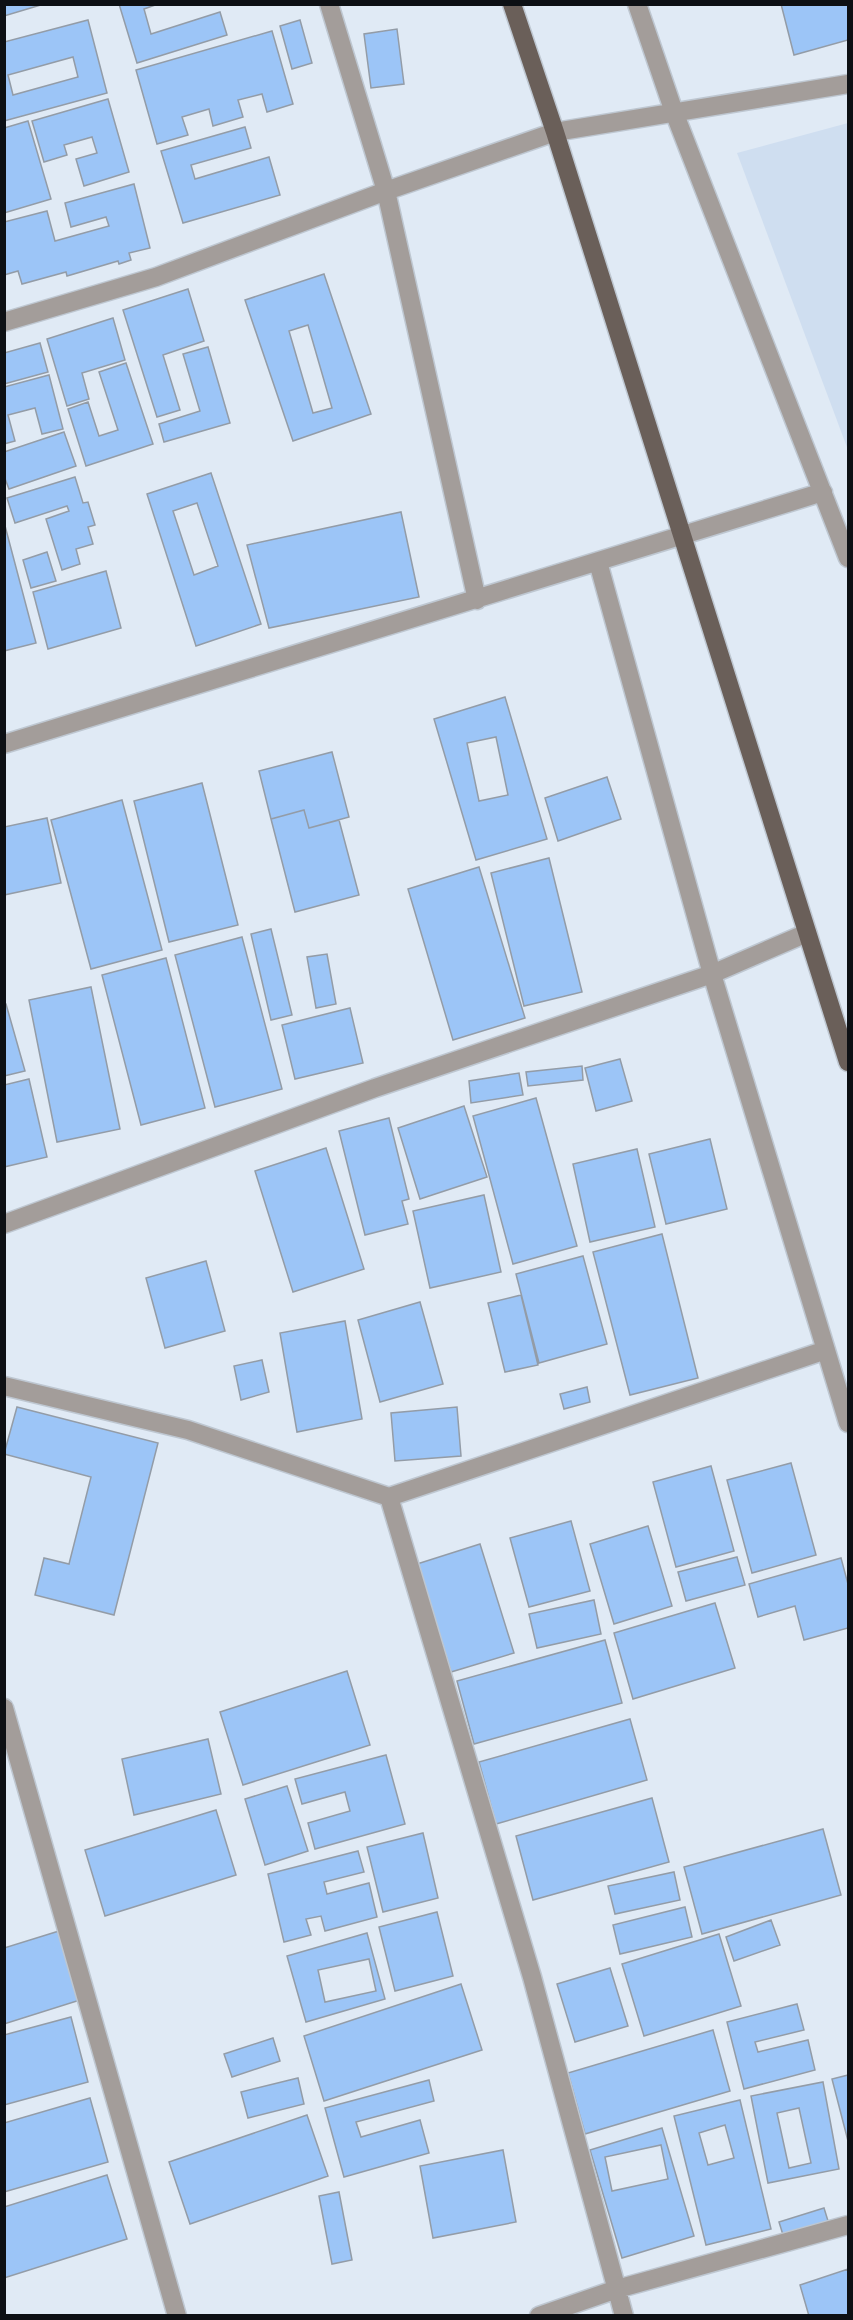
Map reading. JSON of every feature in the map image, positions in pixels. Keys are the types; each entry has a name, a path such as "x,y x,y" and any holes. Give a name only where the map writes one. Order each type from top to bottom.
{"main road":[{"path":"512,4 555,132 849,1062"}],"street":[{"path":"329,4 386,191 477,600"},
{"path":"637,4 674,112 849,558"},
{"path":"4,322 156,277 386,191 555,132 849,84"},
{"path":"4,744 823,492"},
{"path":"598,562 712,974 849,1423"},
{"path":"4,1224 375,1088 712,974 807,933"},
{"path":"4,1386 188,1430 389,1497 826,1350"},
{"path":"389,1497 532,1977 624,2316"},
{"path":"4,1708 177,2316"},
{"path":"540,2316 617,2289 849,2225"}],"shaded area":[{"path":"848,123 848,450 737,153"}],"building":[{"path":"4,4 44,4 4,16"},
{"path":"119,4 158,4 144,9 151,34 220,12 227,35 137,63"},
{"path":"781,4 848,4 848,40 794,55"},
{"path":"88,20 107,93 4,121 4,42","holes":["73,57 78,77 13,95 8,75"]},
{"path":"300,20 312,63 292,69 280,26"},
{"path":"397,29 404,84 371,88 364,34"},
{"path":"272,31 293,104 267,112 262,94 238,100 243,117 213,126 209,109 182,117 188,135 157,144 136,70"},
{"path":"108,99 129,172 84,186 76,159 97,153 92,137 64,145 67,155 44,162 32,121"},
{"path":"28,121 51,199 4,213 4,128"},
{"path":"245,127 251,148 191,165 195,179 269,157 280,195 183,223 161,151"},
{"path":"134,184 150,248 129,253 131,260 119,264 118,261 67,276 66,272 22,284 18,271 4,275 4,222 47,211 55,241 109,226 106,217 71,227 65,203"},
{"path":"324,274 371,414 293,441 245,300","holes":["308,325 332,408 313,413 289,331"]},
{"path":"188,289 204,341 163,355 180,410 157,417 123,310"},
{"path":"113,318 125,360 82,373 89,399 67,406 47,339"},
{"path":"40,343 48,372 4,384 4,353"},
{"path":"208,347 230,423 164,442 159,424 200,411 183,354"},
{"path":"126,363 153,444 86,466 68,409 88,402 99,436 118,430 99,372"},
{"path":"49,375 63,429 42,434 35,408 8,415 15,441 4,444 4,387"},
{"path":"64,432 76,466 9,489 4,476 4,452"},
{"path":"211,473 261,624 196,646 147,494","holes":["197,503 218,566 194,575 173,511"]},
{"path":"75,477 83,503 88,502 95,525 88,527 93,544 76,549 80,564 62,570 46,519 69,511 67,506 15,523 7,498"},
{"path":"401,512 419,597 269,628 247,545"},
{"path":"4,522 36,643 4,651"},
{"path":"47,552 56,581 31,588 23,560"},
{"path":"106,571 121,628 48,649 33,592"},
{"path":"505,697 547,839 476,860 434,719","holes":["496,737 508,795 479,801 467,743"]},
{"path":"332,752 349,817 309,828 304,810 271,819 259,771"},
{"path":"607,777 621,819 558,841 545,798"},
{"path":"202,783 238,925 169,942 134,801"},
{"path":"122,800 162,950 91,969 51,820"},
{"path":"304,810 309,828 339,820 359,895 295,912 271,819"},
{"path":"47,818 61,883 4,895 4,827"},
{"path":"549,858 582,992 524,1006 491,873"},
{"path":"479,867 525,1018 453,1040 408,889"},
{"path":"271,929 292,1015 271,1020 251,934"},
{"path":"242,937 282,1089 215,1107 175,955"},
{"path":"327,954 336,1004 316,1008 307,957"},
{"path":"166,958 205,1108 141,1125 102,975"},
{"path":"91,987 120,1129 57,1142 29,1000"},
{"path":"4,1004 6,1004 25,1071 4,1076"},
{"path":"350,1008 363,1063 295,1079 282,1025"},
{"path":"620,1059 632,1101 596,1111 585,1068"},
{"path":"582,1066 583,1080 528,1086 526,1072"},
{"path":"519,1073 523,1095 471,1103 469,1081"},
{"path":"29,1079 47,1157 4,1167 4,1085"},
{"path":"536,1098 577,1246 513,1264 473,1116"},
{"path":"464,1106 487,1177 420,1199 398,1128"},
{"path":"389,1118 409,1199 402,1201 408,1224 365,1235 339,1131"},
{"path":"710,1139 727,1209 666,1224 649,1154"},
{"path":"326,1148 364,1269 293,1292 255,1171"},
{"path":"637,1149 655,1227 590,1242 573,1164"},
{"path":"484,1195 501,1272 430,1288 413,1211"},
{"path":"662,1234 698,1378 630,1395 593,1252"},
{"path":"583,1256 607,1344 539,1363 516,1274"},
{"path":"206,1261 225,1331 165,1348 146,1278"},
{"path":"521,1295 538,1365 505,1372 488,1303"},
{"path":"420,1302 443,1384 380,1402 358,1320"},
{"path":"345,1321 362,1419 297,1432 280,1333"},
{"path":"262,1360 269,1392 241,1400 234,1366"},
{"path":"587,1387 590,1402 564,1409 560,1394"},
{"path":"17,1407 158,1443 114,1615 35,1595 44,1558 69,1564 91,1477 4,1454"},
{"path":"457,1407 461,1456 395,1461 391,1413"},
{"path":"791,1463 816,1555 752,1573 727,1480"},
{"path":"711,1466 734,1551 676,1567 653,1482"},
{"path":"571,1521 590,1591 529,1607 510,1538"},
{"path":"648,1526 672,1606 614,1624 590,1544"},
{"path":"480,1544 514,1653 451,1672 417,1564"},
{"path":"737,1557 745,1585 686,1601 678,1572"},
{"path":"841,1558 848,1584 848,1628 804,1640 795,1606 758,1617 749,1584"},
{"path":"594,1600 601,1634 537,1648 529,1614"},
{"path":"715,1603 735,1668 633,1699 614,1633"},
{"path":"605,1640 622,1703 474,1744 457,1681"},
{"path":"347,1671 370,1745 243,1785 220,1712"},
{"path":"630,1719 647,1780 496,1824 479,1762"},
{"path":"208,1739 221,1794 134,1815 122,1759"},
{"path":"386,1755 405,1824 315,1849 308,1823 350,1811 345,1792 302,1804 295,1779"},
{"path":"287,1786 308,1851 265,1865 245,1799"},
{"path":"652,1798 669,1862 533,1900 516,1836"},
{"path":"216,1810 236,1875 105,1916 85,1850"},
{"path":"823,1829 841,1895 702,1934 684,1867"},
{"path":"423,1833 438,1898 383,1912 367,1847"},
{"path":"358,1851 364,1872 324,1882 327,1894 369,1883 377,1917 325,1931 321,1916 306,1919 311,1935 284,1942 268,1874"},
{"path":"674,1872 680,1900 615,1914 608,1886"},
{"path":"685,1907 692,1937 620,1954 613,1925"},
{"path":"437,1912 453,1976 395,1991 379,1927"},
{"path":"771,1920 780,1945 734,1961 726,1937"},
{"path":"59,1931 80,2000 4,2024 4,1948"},
{"path":"367,1933 385,1999 306,2022 287,1956","holes":["369,1959 376,1991 325,2002 318,1970"]},
{"path":"719,1934 741,2006 644,2036 622,1964"},
{"path":"610,1968 628,2026 575,2042 557,1984"},
{"path":"461,1984 482,2050 324,2101 304,2036"},
{"path":"797,2004 804,2030 755,2042 758,2052 808,2040 815,2070 744,2089 727,2022"},
{"path":"71,2017 88,2082 4,2105 4,2035"},
{"path":"713,2030 730,2091 585,2134 568,2073"},
{"path":"273,2038 280,2061 232,2077 224,2054"},
{"path":"848,2075 848,2141 832,2079"},
{"path":"298,2078 304,2104 248,2118 241,2092"},
{"path":"429,2080 434,2101 356,2122 361,2137 420,2120 429,2153 344,2177 325,2108"},
{"path":"823,2082 839,2169 768,2183 751,2096","holes":["799,2108 811,2163 789,2168 777,2113"]},
{"path":"90,2098 108,2162 4,2192 4,2123"},
{"path":"740,2100 771,2229 706,2245 674,2116","holes":["725,2125 734,2158 708,2165 699,2133"]},
{"path":"307,2115 328,2176 190,2224 169,2162"},
{"path":"662,2128 694,2236 622,2258 590,2150","holes":["661,2145 668,2179 612,2191 605,2157"]},
{"path":"503,2150 516,2222 433,2238 420,2166"},
{"path":"107,2175 127,2239 4,2278 4,2207"},
{"path":"339,2192 352,2260 332,2264 319,2196"},
{"path":"824,2208 833,2237 788,2251 779,2222"},
{"path":"848,2269 848,2316 809,2316 800,2285"}]}
